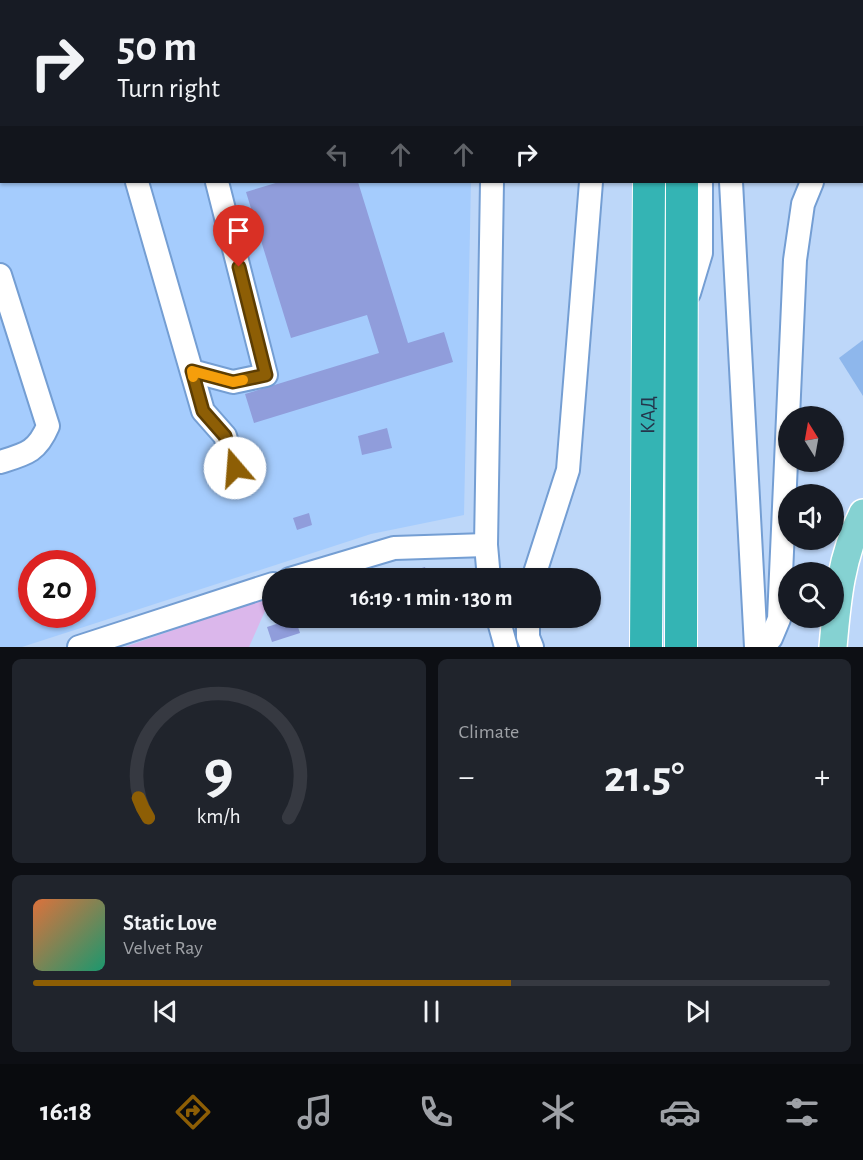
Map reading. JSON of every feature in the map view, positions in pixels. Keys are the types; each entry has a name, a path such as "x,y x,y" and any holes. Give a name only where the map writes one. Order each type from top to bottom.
{"highway":[{"name":"КАД","path":"646,637 649,183"},
{"name":"КАД","path":"681,638 682,183"}],"main road":[{"path":"833,647 838,589 845,555 863,513"},
{"path":"852,647 856,592 863,562"}],"street":[{"path":"137,183 203,411 225,436 235,468"},
{"path":"192,371 233,382 266,375 217,183"},
{"path":"488,568 486,545 492,183"},
{"path":"537,568 568,470 577,387 591,183"},
{"path":"682,314 701,253 701,183"},
{"path":"731,183 756,647"},
{"path":"763,647 771,638 779,619 795,260 803,204 812,183"},
{"path":"0,275 48,426 41,442 28,453 0,462"},
{"path":"327,568 394,548 486,545"},
{"path":"79,647 262,588"},
{"path":"501,628 506,647"},
{"path":"528,628 528,637 532,647"}],"shaded area":[{"path":"0,183 471,183 464,515 371,534 96,623 96,550 18,550 18,628 81,628 22,647 0,647"},
{"path":"863,340 863,396 839,358"},
{"path":"262,599 262,618 249,647 125,647"}],"building":[{"path":"276,183 358,183 408,343 444,332 453,362 254,423 245,394 379,353 367,315 291,338 246,192"},
{"path":"387,428 392,448 362,455 358,436"},
{"path":"309,513 312,525 297,530 293,518"},
{"path":"267,628 298,628 300,633 272,642"}],"slow traffic":[{"path":"193,377 192,371 233,382 243,380"}],"route":[{"path":"235,468 225,436 203,411 192,371 233,382 266,375 239,267"}]}
